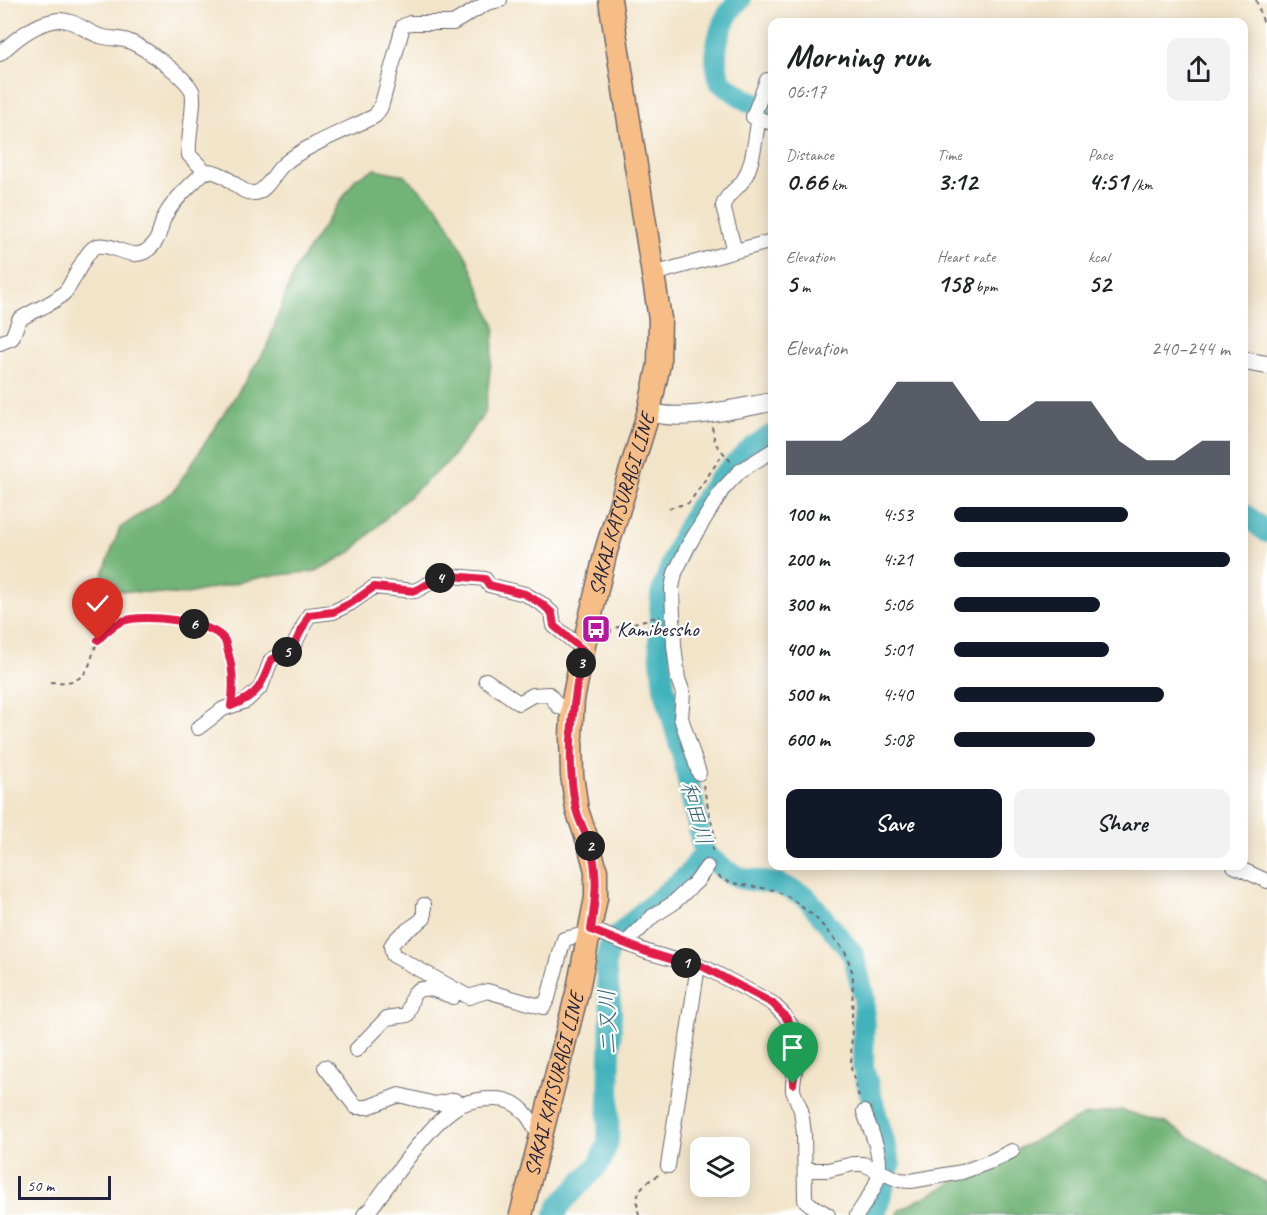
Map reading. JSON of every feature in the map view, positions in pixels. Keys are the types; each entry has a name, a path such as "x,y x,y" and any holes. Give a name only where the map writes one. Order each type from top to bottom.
{"main road":[{"name":"SAKAI KATSURAGI LINE","path":"521,1215 591,931 596,898 597,872 577,810 572,775 573,713 584,645 606,550 649,411 659,364 660,319 610,0"}],"street":[{"path":"0,54 27,30 60,20 74,23 100,36 126,40 141,48 188,83 193,95 189,155 205,171 215,171 228,177 242,190 254,193 262,190 283,164 299,153 375,116 381,108 404,26 410,23 453,23 487,3 500,0"},
{"path":"730,252 733,244 723,206 724,199 744,180 766,120 753,117 767,80"},
{"path":"0,343 12,338 19,320 67,290 92,248 99,245 131,254 143,253 153,246 162,232 164,217 205,171"},
{"path":"653,274 768,242"},
{"path":"1248,362 1267,365"},
{"path":"649,411 663,416 688,416 768,403"},
{"path":"699,773 681,718 683,693 678,679 674,645 672,588 675,573 688,546 722,490 740,471 768,454"},
{"path":"198,728 224,709 246,701 261,687 271,660 292,649 309,615 333,612 374,587 415,591 439,578 453,576 485,579 489,585 525,594 542,604 552,613 554,626 584,645"},
{"path":"486,680 519,703 533,695 549,694 558,706 573,713"},
{"path":"626,943 653,916 672,904 697,881 707,867"},
{"path":"1243,870 1267,880"},
{"path":"424,905 424,918 416,926 395,938 391,946 393,955 469,997"},
{"path":"356,1050 387,1018 407,1015 412,996 416,991 422,989 437,990 458,1000 487,991 543,1007 548,998 564,939 591,931 655,955 698,964 772,1003 785,1016 794,1030 799,1044 793,1091 801,1110 804,1134 805,1200 828,1215"},
{"path":"668,1166 698,964"},
{"path":"325,1066 356,1107 368,1107 399,1095 435,1104 454,1100 462,1104"},
{"path":"364,1215 372,1208 424,1138 446,1114 462,1104 486,1099 505,1099 521,1106 541,1141"},
{"path":"857,1215 878,1179 879,1171 879,1156 864,1112"},
{"path":"805,1170 828,1170 863,1164 899,1180 911,1181 962,1172 1012,1151"}],"path":[{"path":"1256,0 1263,21 1267,23"},
{"path":"709,412 715,443 727,458"},
{"path":"669,508 689,503 723,454"},
{"path":"584,645 611,634 611,629 653,616"},
{"path":"50,682 67,684 82,677 91,663 98,640 116,624 136,617 161,619 212,630 224,639 234,669 234,692 231,706"},
{"path":"699,773 713,823 714,847"},
{"path":"707,867 723,880 737,885 774,890 789,897 815,917 845,951 853,974 851,1068 864,1112"},
{"path":"639,1215 638,1193 644,1184 668,1166"}],"green space":[{"path":"375,169 404,175 438,207 467,258 495,327 485,413 450,460 351,552 316,571 262,577 183,595 97,589 120,528 174,491 266,349 295,269 356,178"},
{"path":"1121,1110 1166,1123 1267,1184 1267,1215 897,1215 899,1210 1083,1116"}],"waterway":[{"name":"和田川","path":"740,0 730,11 722,26 716,50 720,82 748,101 768,109"},
{"name":"和田川","path":"768,438 753,447 720,478 698,508 680,542 661,594 659,643 664,687 682,753 704,853 726,871 743,879 779,884 806,897 853,954 864,998 863,1067 890,1164 875,1215"},
{"path":"1248,517 1267,532"},
{"name":"二又川","path":"555,1215 560,1205 600,1163 608,1142 611,1010 605,965 610,944 636,918 689,874 704,853"}],"place":[{"name":"Kamibessho","path":"596,629"}],"route":[{"path":"98,640 110,628 136,617 192,624 212,630 224,639 234,669 234,692 231,706 246,701 261,687 271,660 292,649 309,615 333,612 374,587 415,591 439,578 453,576 485,579 489,585 525,594 542,604 552,613 554,626 583,650 573,700 572,775 577,810 597,872 591,930 647,952 673,960 698,964 772,1003 785,1016 799,1044 793,1084"}]}
